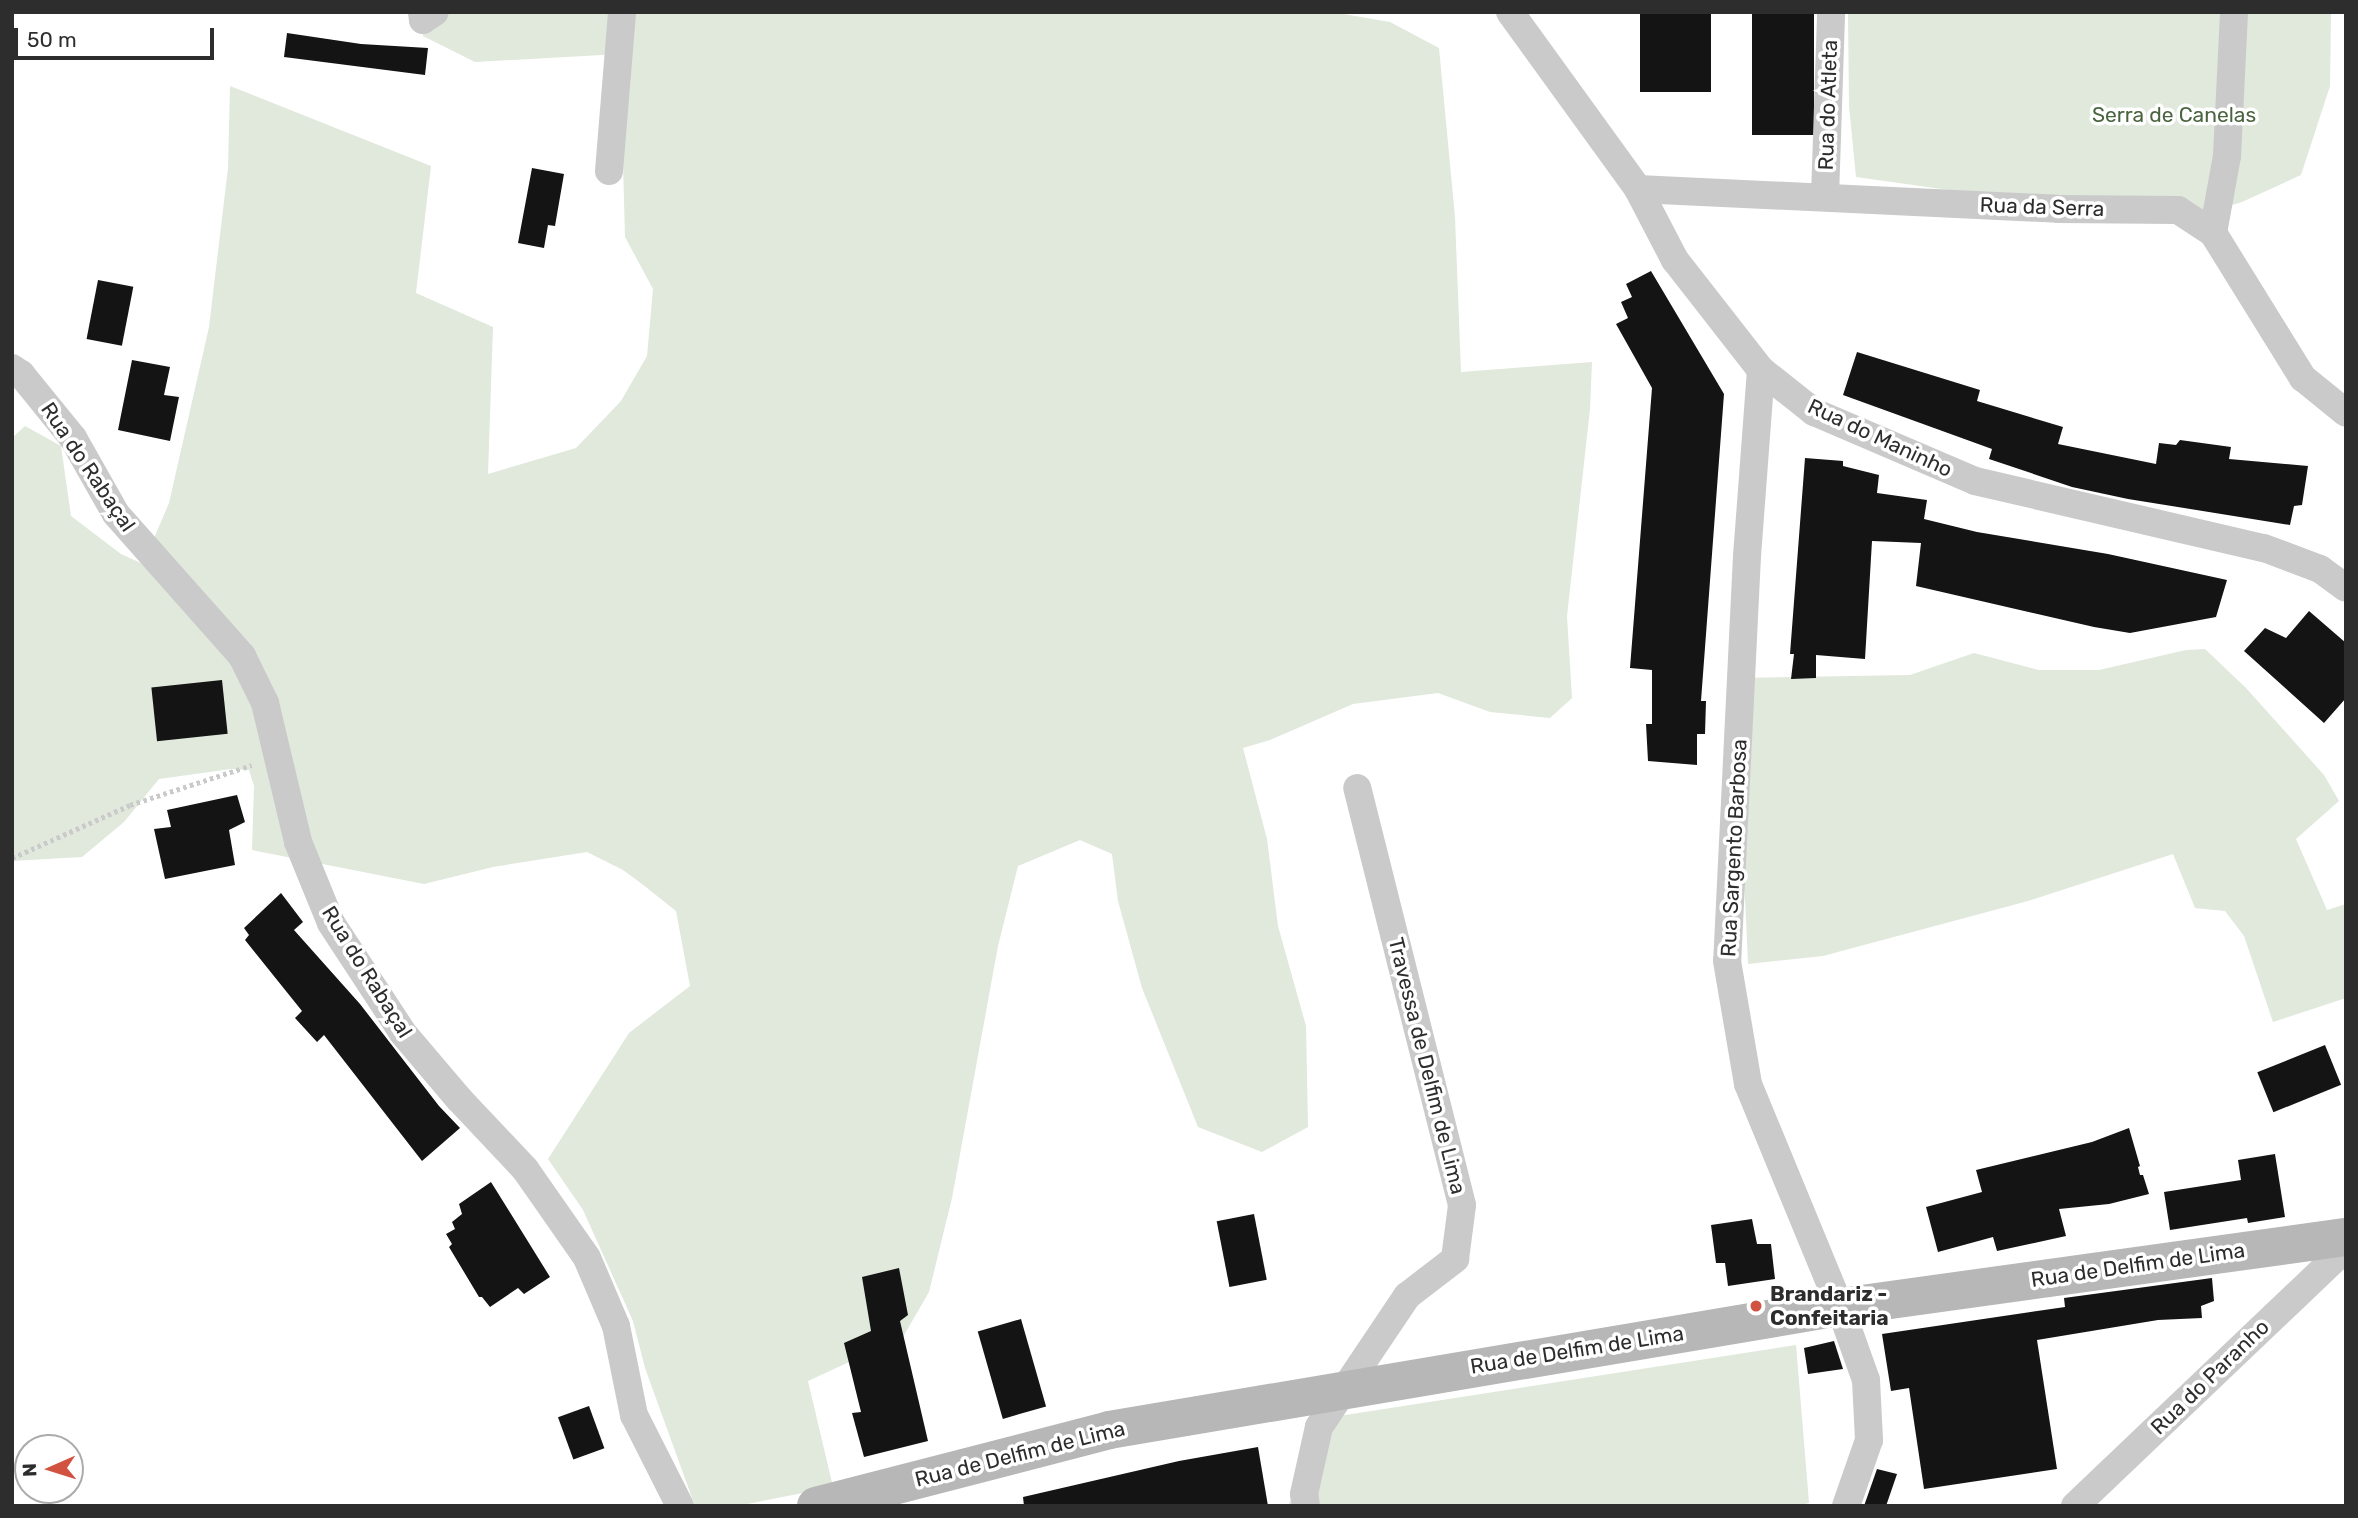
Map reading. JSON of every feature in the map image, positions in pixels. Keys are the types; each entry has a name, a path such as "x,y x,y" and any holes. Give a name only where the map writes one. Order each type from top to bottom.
{"main road":[{"name":"Rua de Delfim de Lima","path":"816,1506 1109,1430 1840,1307 2346,1237"}],"street":[{"path":"609,171 622,12"},
{"name":"Rua do Maninho","path":"1510,12 1638,189 1675,260 1760,370 1814,412 1975,481 2264,548 2320,569 2346,588"},
{"name":"Rua do Atleta","path":"1825,197 1831,12"},
{"path":"2213,233 2227,156 2234,12"},
{"name":"Rua da Serra","path":"1638,189 2058,209 2178,210 2213,233 2303,377 2346,413"},
{"name":"Rua do Rabaçal","path":"12,368 21,374 73,439 116,514 242,656 265,703 298,842 331,923 403,1033 459,1099 525,1169 587,1258 616,1326 634,1415 680,1506"},
{"name":"Rua Sargento Barbosa","path":"1760,370 1747,556 1727,961 1748,1084 1840,1307 1866,1380 1869,1440 1846,1506"},
{"name":"Travessa de Delfim de Lima","path":"1306,1506 1304,1493 1319,1427 1407,1296 1455,1259 1462,1205 1357,788"},
{"name":"Rua do Paranho","path":"2075,1506 2346,1248"}],"path":[{"path":"12,858 130,805 279,756"}],"green space":[{"path":"422,12 1332,12 1390,22 1439,48 1455,217 1461,372 1592,362 1590,409 1567,616 1572,698 1550,718 1490,712 1438,693 1353,704 1270,740 1243,748 1267,839 1278,926 1306,1026 1308,1127 1262,1152 1198,1127 1142,988 1118,901 1112,854 1080,840 1018,866 998,946 952,1198 929,1292 903,1337 808,1381 833,1487 737,1506 695,1506 645,1368 633,1321 583,1210 548,1159 629,1033 690,986 676,911 642,884 623,870 587,852 493,867 424,884 252,850 254,786 249,770 231,769 159,779 124,822 82,857 12,861 12,438 25,426 61,446 71,516 121,554 143,564 169,503 209,327 228,168 230,86 431,166 416,293 493,327 488,474 576,448 621,401 647,356 653,289 625,237 620,54 475,62 423,36"},
{"name":"Serra de Canelas","path":"1848,12 2331,12 2330,86 2301,175 2242,202 2175,222 1856,177 1849,106"},
{"path":"2205,649 2246,688 2324,775 2339,801 2296,839 2327,910 2346,904 2346,998 2273,1022 2244,936 2225,911 2195,908 2173,854 2028,901 1823,956 1748,964 1741,809 1739,678 1910,675 1974,653 2039,670 2099,670 2186,650"},
{"path":"1796,1345 1809,1503 1797,1506 1288,1506 1326,1418"}],"building":[{"path":"1640,12 1711,12 1711,92 1640,92"},
{"path":"1752,12 1814,12 1814,135 1752,135"},
{"path":"287,33 361,44 428,48 425,75 284,57"},
{"path":"532,168 564,174 555,226 548,225 544,248 518,243"},
{"path":"1651,271 1724,394 1701,701 1706,701 1705,734 1697,734 1697,765 1648,761 1646,724 1652,724 1652,670 1630,668 1652,388 1616,324 1628,318 1621,302 1632,297 1626,284"},
{"path":"98,280 133,287 122,346 87,339"},
{"path":"1857,352 1980,390 1977,401 2063,427 2058,444 2156,464 2159,443 2176,445 2180,440 2231,447 2229,459 2308,466 2302,505 2294,506 2290,525 2128,499 2072,487 1989,459 1992,449 1843,395"},
{"path":"132,360 170,367 164,395 179,397 170,441 118,430"},
{"path":"1805,458 1843,461 1843,466 1879,475 1877,493 1927,500 1924,519 1977,532 2108,554 2227,580 2216,617 2130,633 2094,627 1916,586 1921,543 1872,541 1865,659 1816,655 1816,678 1791,679 1794,654 1790,654"},
{"path":"2309,611 2346,643 2346,698 2324,723 2244,651 2265,628 2286,638"},
{"path":"222,680 228,734 157,741 151,687"},
{"path":"237,795 245,822 229,830 235,865 165,879 154,829 171,827 167,810"},
{"path":"281,893 303,922 294,930 360,1004 439,1106 460,1128 422,1161 324,1035 317,1042 295,1018 302,1011 245,940 249,935 244,928"},
{"path":"2325,1045 2341,1085 2273,1112 2257,1072"},
{"path":"2129,1128 2140,1175 2143,1175 2149,1194 2109,1204 2059,1209 2066,1236 1997,1251 1993,1237 1938,1252 1926,1207 1982,1192 1976,1170 2092,1142"},
{"path":"2275,1154 2285,1217 2248,1223 2247,1218 2170,1230 2164,1192 2241,1180 2238,1160"},
{"path":"491,1182 550,1277 524,1294 518,1288 490,1307 479,1297 449,1247 452,1244 446,1234 455,1229 452,1222 462,1214 459,1204"},
{"path":"1254,1214 1267,1280 1229,1287 1217,1221"},
{"path":"1752,1219 1757,1244 1771,1244 1775,1279 1728,1286 1725,1263 1716,1263 1711,1225"},
{"path":"899,1268 908,1315 900,1321 928,1441 864,1457 852,1413 861,1412 844,1343 871,1331 862,1277"},
{"path":"2212,1278 2214,1301 2201,1306 2202,1318 2158,1320 2037,1340 2057,1469 1924,1489 1909,1388 1891,1391 1882,1334 2065,1307 2064,1298"},
{"path":"1021,1319 1046,1406 1003,1419 978,1331"},
{"path":"1834,1341 1843,1369 1808,1374 1804,1348"},
{"path":"589,1406 604,1448 573,1460 558,1417"},
{"path":"1258,1447 1268,1506 1024,1506 1023,1497 1179,1461"},
{"path":"1877,1469 1897,1474 1886,1506 1864,1506"}],"place":[{"name":"Brandariz - Confeitaria","path":"1756,1306"}]}
